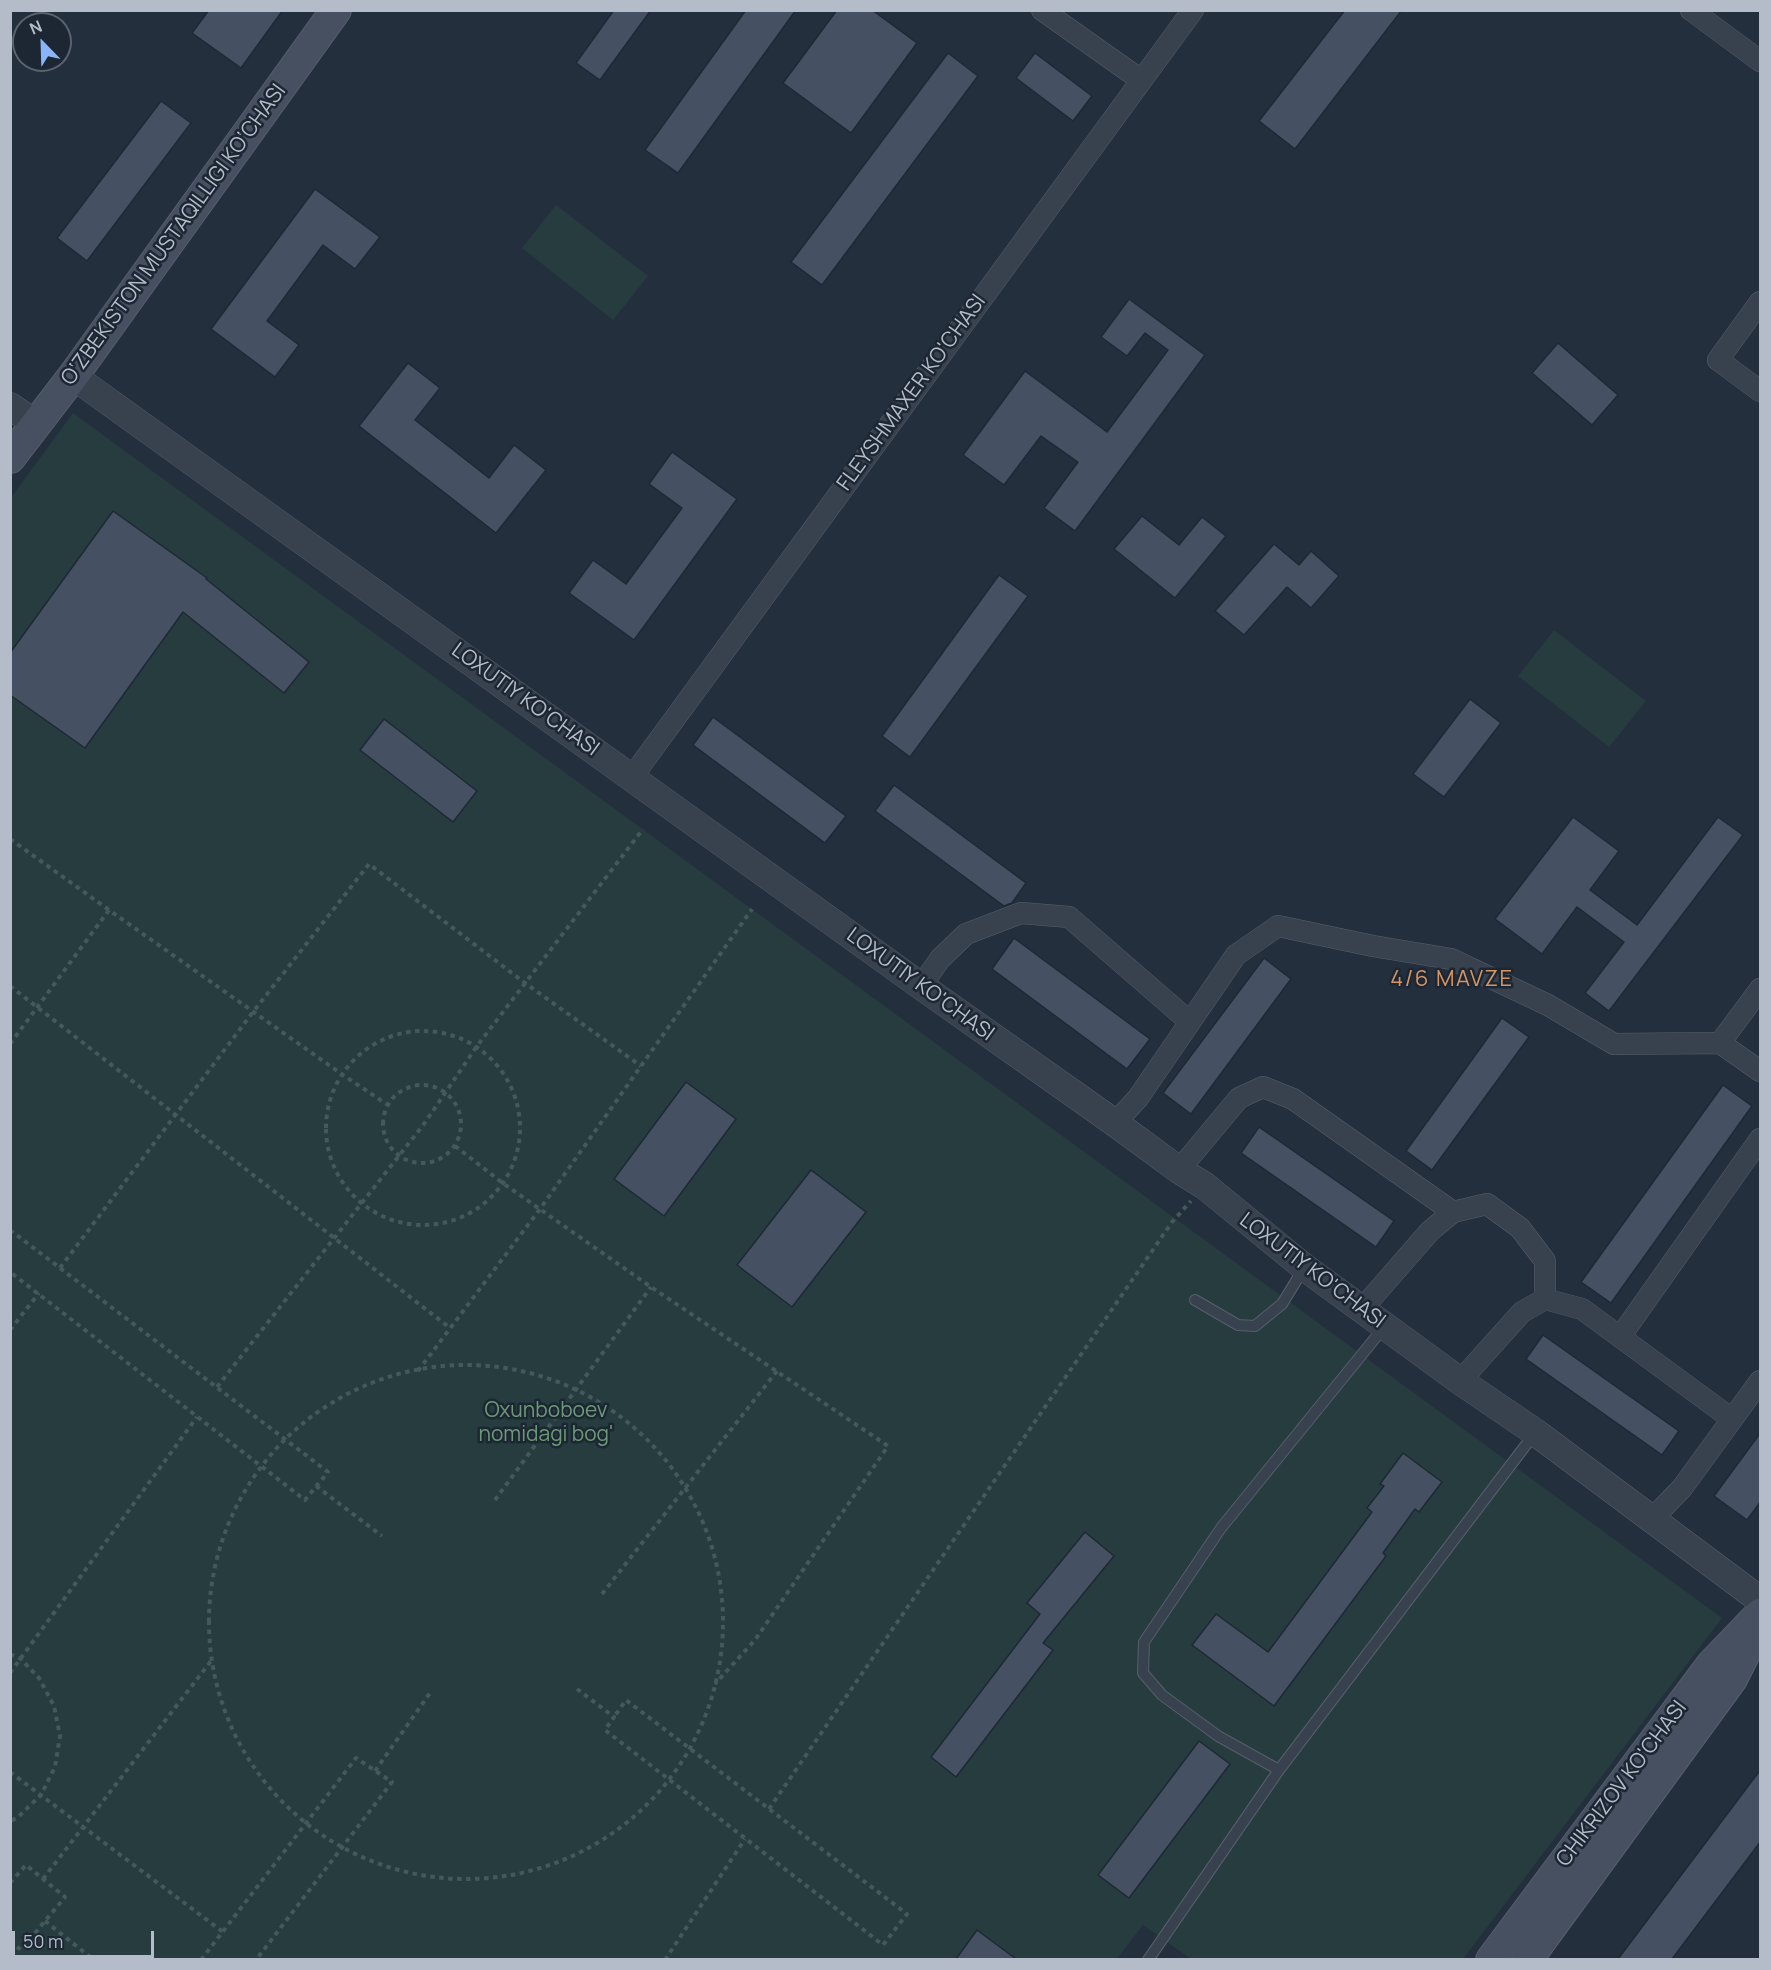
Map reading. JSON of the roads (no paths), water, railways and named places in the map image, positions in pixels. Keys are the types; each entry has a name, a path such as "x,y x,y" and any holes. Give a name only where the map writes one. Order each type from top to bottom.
{"main road":[{"name":"O‘ZBEKISTON MUSTAQILLIGI KO‘CHASI","path":"10,458 73,376 336,10"},
{"name":"CHIKRIZOV KO'CHASI","path":"1491,1959 1711,1665 1761,1614"},
{"name":"CHIKRIZOV KO'CHASI","path":"1527,1959 1732,1679 1761,1622"}],"street":[{"path":"1042,10 1141,80"},
{"name":"FLEYSHMAXER KO'CHASI","path":"632,777 1193,10"},
{"path":"1691,10 1761,61"},
{"path":"1761,302 1718,360 1761,391"},
{"name":"LOXUTIY KO'CHASI","path":"73,376 921,986 1204,1186 1304,1268 1460,1381 1535,1432 1761,1600"},
{"path":"10,406 36,424"},
{"path":"921,986 940,959 966,934 1021,913 1069,917 1190,1022"},
{"path":"1115,1123 1138,1098 1236,956 1278,926 1450,959 1548,1005 1614,1044 1720,1042 1761,1071"},
{"path":"1720,1042 1761,989"},
{"path":"1179,1170 1239,1098 1263,1087 1293,1099 1453,1212"},
{"path":"1620,1337 1761,1139"},
{"path":"1362,1309 1430,1231 1453,1212 1487,1204 1520,1228 1545,1261 1545,1299"},
{"path":"1460,1381 1522,1312 1545,1299 1582,1310 1732,1419"},
{"path":"1652,1519 1682,1488 1761,1381"}],"lane":[{"path":"1195,1300 1238,1325 1255,1326 1282,1304 1304,1268"},
{"path":"1279,1770 1218,1736 1162,1695 1143,1673 1144,1642 1221,1528 1385,1326"},
{"path":"1148,1959 1279,1770 1535,1432"}],"district":[{"name":"4/6 MAVZE","path":"1452,980"}],"park label":[{"name":"Oxunboboev nomidagi bog'","path":"546,1423"}]}
